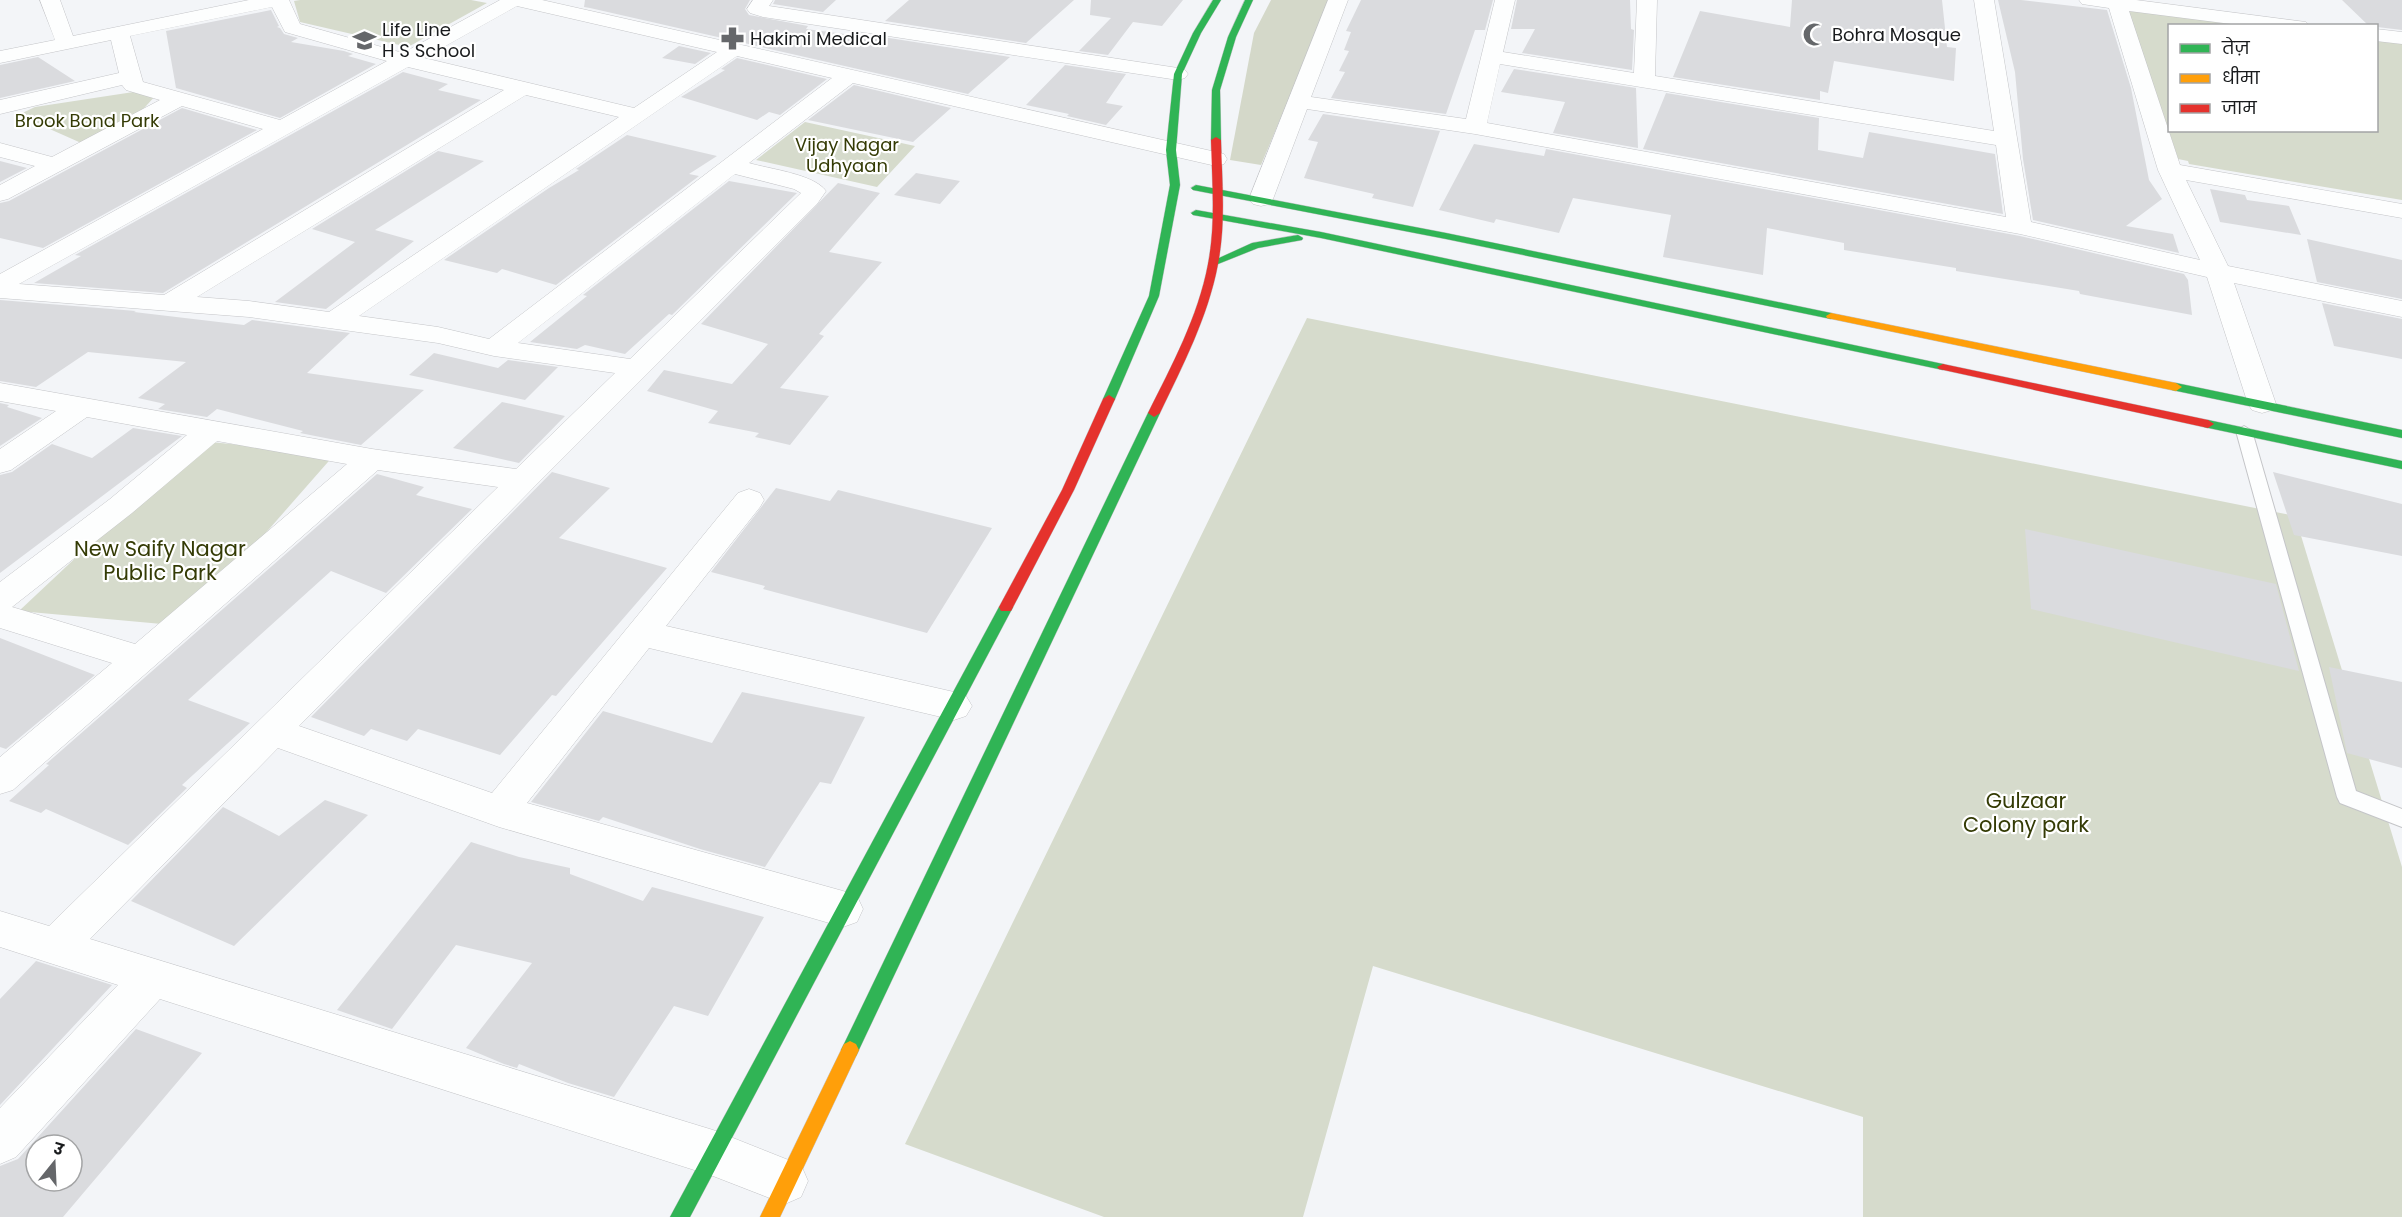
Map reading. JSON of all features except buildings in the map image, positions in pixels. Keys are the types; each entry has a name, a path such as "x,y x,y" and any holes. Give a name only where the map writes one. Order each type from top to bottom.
{"main road":[{"path":"680,1217 1068,490 1145,319 1154,296 1175,185 1170,150 1178,74 1197,33 1217,0"},
{"path":"778,1199 1193,332 1213,263 1217,191 1216,90 1232,37 1249,0"},
{"path":"1175,185 1261,199 2402,434"},
{"path":"1170,210 1321,235 2402,465"},
{"path":"1213,263 1256,244 1321,235"}],"street":[{"path":"50,0 66,43"},
{"path":"171,0 186,19"},
{"path":"0,57 186,19 235,4 278,0 292,28 405,60 637,115"},
{"path":"0,284 515,0 1216,159"},
{"path":"763,0 757,9 763,11 1178,74"},
{"path":"1261,199 1338,0"},
{"path":"1475,127 1505,0"},
{"path":"1644,81 1647,0"},
{"path":"1984,0 2020,227"},
{"path":"2090,0 2283,24"},
{"path":"2117,3 2170,170 2218,272 2262,404"},
{"path":"586,16 611,4"},
{"path":"120,33 133,86 283,128"},
{"path":"2378,35 2402,38"},
{"path":"334,321 733,50"},
{"path":"1492,56 2006,140"},
{"path":"0,107 132,76"},
{"path":"494,348 847,77"},
{"path":"169,303 522,88"},
{"path":"0,194 179,99"},
{"path":"1300,102 1475,127 2020,227 2218,272 2402,309"},
{"path":"0,150 56,165"},
{"path":"57,945 523,480 801,207 814,191 802,184 732,166"},
{"path":"2170,170 2402,211"},
{"path":"2373,206 2402,234"},
{"path":"0,290 249,309 438,335 494,348 637,368"},
{"path":"0,392 372,459 523,480"},
{"path":"0,463 82,407"},
{"path":"0,599 121,506 211,430"},
{"path":"0,779 372,459"},
{"path":"499,810 749,500"},
{"path":"0,616 142,659"},
{"path":"640,633 954,706"},
{"path":"272,730 499,810 843,909"},
{"path":"0,929 57,945 712,1154 778,1199"},
{"path":"0,1141 153,977"}],"lane":[{"path":"2244,431 2346,796 2402,818"}],"green space":[{"path":"471,0 487,3 408,47 300,22 294,1"},
{"path":"1271,0 1330,0 1261,165 1230,160 1254,33"},
{"path":"2128,9 2271,24 2168,24 2168,129"},
{"path":"2378,36 2402,39 2402,200 2189,164 2188,161 2178,159 2169,132 2378,132"},
{"name":"Brook Bond Park","path":"140,91 157,94 136,117 88,146 18,115 35,107"},
{"name":"Vijay Nagar Udhyaan","path":"805,122 915,146 877,187 756,160"},
{"name":"Gulzaar Colony park","path":"1307,318 2295,516 2402,867 2402,1217 1863,1217 1863,1117 1373,966 1303,1217 1104,1217 905,1144"},
{"name":"New Saify Nagar Public Park","path":"200,441 335,454 184,626 19,611"}],"traffic: fast":[{"path":"1109,399 1154,296 1175,185 1171,150 1178,74 1197,33 1217,0"},
{"path":"1216,140 1216,90 1232,37 1249,0"},
{"path":"1196,188 1446,236 1831,316"},
{"path":"1196,213 1321,235 1943,367"},
{"path":"1213,263 1256,245 1298,238"},
{"path":"2176,387 2402,434"},
{"path":"850,1050 1154,413"},
{"path":"2208,424 2402,465"},
{"path":"680,1217 1006,607"}],"traffic: slow":[{"path":"1831,316 2176,387"},
{"path":"770,1217 850,1050"}],"traffic: jam":[{"path":"1154,413 1196,322 1209,284 1215,250 1217,219 1216,140"},
{"path":"1943,367 2208,424"},
{"path":"1006,607 1068,490 1109,399"}],"place":[{"name":"Bohra Mosque","path":"1814,35"},
{"name":"Hakimi Medical","path":"732,39"},
{"name":"Life Line H S School","path":"364,40"}]}
